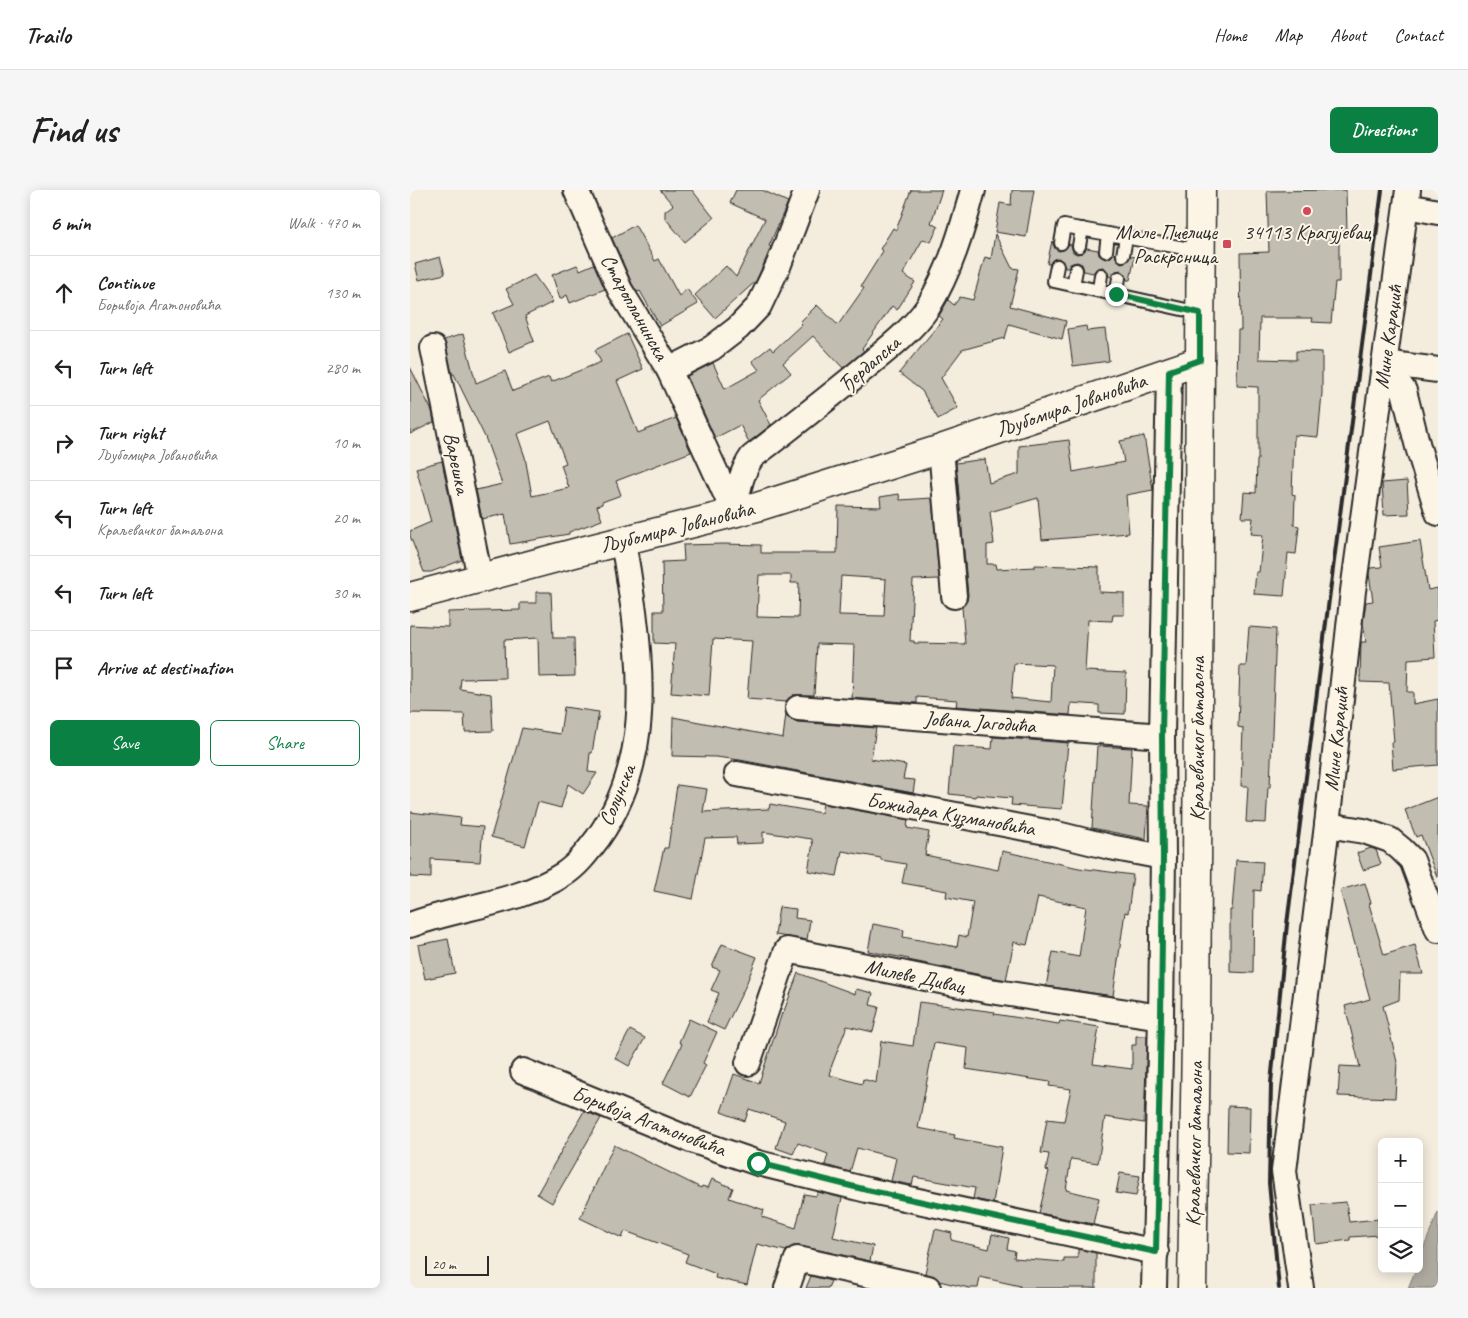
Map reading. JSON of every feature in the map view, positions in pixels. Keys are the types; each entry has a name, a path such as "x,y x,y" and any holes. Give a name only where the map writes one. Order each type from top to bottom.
{"main road":[{"name":"Краљевачког батаљона","path":"1192,1288 1196,1050 1201,190"},
{"name":"Љубомира Јовановића","path":"410,598 622,540 757,507 941,449 1200,360"}],"street":[{"name":"Старопланинска","path":"576,190 620,290 669,370 734,512"},
{"name":"Старопланинска","path":"669,370 712,348 738,328 759,306 779,264 807,190"},
{"name":"Ђердапска","path":"734,512 742,475 752,457 826,400 896,342 927,309 950,265 964,225 972,190"},
{"path":"1408,198 1438,212"},
{"name":"Мине Караџић","path":"1301,1288 1284,1170 1327,824 1353,591 1408,198"},
{"name":"Варешка","path":"433,348 480,578"},
{"path":"1384,363 1438,370"},
{"path":"1384,363 1404,391 1438,513"},
{"path":"1154,1288 1161,1017 1162,736 1169,371"},
{"path":"941,449 954,596"},
{"name":"Солунска","path":"410,925 427,918 508,899 535,890 564,874 577,864 605,828 630,774 636,746 639,716 640,662 622,540"},
{"name":"Јована Јагодића","path":"798,708 1162,736"},
{"name":"Божидара Кузмановића","path":"738,774 1056,834 1163,857"},
{"path":"1327,824 1364,831 1390,840 1401,849 1412,860 1438,930"},
{"name":"Милеве Дивац","path":"748,1063 787,950 990,991 1161,1017"},
{"name":"Боривоја Агатоновића","path":"523,1071 690,1140 758,1163 867,1190 1156,1252"},
{"path":"788,1288 797,1259 928,1288"}],"lane":[{"path":"1061,243 1064,226 1201,251"},
{"path":"1079,246 1082,229"},
{"path":"1106,252 1108,234"},
{"path":"1123,255 1126,238"},
{"path":"1057,266 1054,281 1200,313"},
{"path":"1073,285 1076,270"},
{"path":"1099,290 1101,275"},
{"path":"1116,294 1119,278"}],"shaded area":[{"path":"1438,1212 1438,1288 1408,1288 1414,1273 1423,1273 1423,1250"}],"building":[{"path":"660,190 692,190 714,218 685,242 665,218 665,211 673,205"},
{"path":"736,190 762,190 788,202 756,281 715,318 695,295 726,266 736,277 765,219 730,203"},
{"path":"911,190 942,190 931,223 938,227 931,242 923,239 903,274 915,282 897,310 892,306 862,349 864,351 843,368 813,336 783,363 791,373 758,400 771,425 749,442 740,425 715,438 687,376 713,363 725,389 759,370 752,361 770,347 773,351 802,324 800,322 817,305 838,325 864,288 861,286 883,251 880,249 893,228 896,230"},
{"path":"1012,190 1034,190 1026,237 995,232 1000,203 1011,205"},
{"path":"1346,190 1347,232 1339,232 1339,282 1335,282 1331,323 1312,322 1313,318 1260,318 1259,359 1296,360 1296,351 1322,352 1322,393 1318,437 1294,435 1292,494 1295,495 1294,525 1299,526 1296,554 1288,553 1284,596 1254,594 1256,572 1259,572 1263,535 1251,534 1253,518 1242,518 1244,492 1256,493 1258,387 1237,386 1238,330 1241,330 1240,253 1269,252 1267,191"},
{"path":"635,225 655,261 659,259 679,296 687,289 698,304 660,326 640,291 637,292 632,284 612,238"},
{"path":"995,234 1012,268 1019,269 1010,306 1066,321 1062,339 1009,324 1005,338 962,350 941,378 958,408 938,419 922,391 899,373 943,319 939,316 948,300 954,305 960,297 973,300 985,257 991,259"},
{"path":"1052,241 1055,249 1059,251 1064,250 1069,244 1073,252 1077,254 1082,253 1087,248 1098,250 1099,255 1105,259 1110,258 1115,253 1116,258 1121,263 1126,262 1131,256 1135,257 1130,280 1127,280 1126,275 1121,270 1116,271 1111,277 1103,267 1097,268 1093,273 1084,271 1082,264 1077,262 1065,268 1064,263 1059,258 1047,264"},
{"path":"440,257 445,274 419,280 415,264"},
{"path":"594,264 605,289 570,303 567,295 560,299 552,275 577,265 580,270"},
{"path":"534,275 553,302 525,316 534,341 509,352 493,313 514,304 506,289"},
{"path":"1086,326 1087,331 1105,329 1109,361 1073,366 1068,329"},
{"path":"463,334 476,383 505,371 513,391 549,377 551,382 601,362 595,350 627,334 643,369 617,381 638,433 676,418 691,452 616,481 621,495 602,502 602,504 597,506 602,520 569,532 569,534 510,544 505,514 482,519 476,490 502,484 485,437 454,374 452,374 444,340","holes":["550,421 566,463 561,465 569,488 532,496 525,457 517,434"]},
{"path":"410,367 432,411 434,422 410,434"},
{"path":"1144,436 1153,490 1126,495 1129,533 1042,540 1038,498 990,512 994,544 987,545 987,564 996,564 997,569 1035,567 1035,565 1099,567 1099,592 1124,593 1124,615 1113,615 1112,621 1088,620 1085,671 1126,673 1125,714 1099,713 1099,705 1071,703 1070,715 956,706 957,700 917,697 917,703 852,698 854,645 817,644 814,695 793,695 786,702 747,699 752,641 713,639 709,696 671,693 675,644 654,643 654,611 663,611 662,562 684,561 683,545 761,545 761,553 837,553 838,506 881,507 880,497 899,494 900,500 932,498 939,579 913,580 910,641 914,641 914,643 965,644 962,607 967,601 968,595 956,463 985,459 989,483 1019,474 1019,446 1069,440 1073,472 1124,462 1120,441","holes":["759,575 791,575 791,583 799,583 798,618 757,617","841,576 886,579 884,616 839,615","1014,663 1053,665 1051,702 1011,698"]},
{"path":"442,461 462,560 431,572 424,572 410,536 410,531 431,522 416,468"},
{"path":"1407,481 1409,514 1384,515 1382,483"},
{"path":"1420,541 1428,590 1438,588 1438,620 1433,621 1435,657 1408,659 1407,692 1413,692 1413,704 1438,699 1438,765 1393,769 1391,742 1394,742 1389,683 1360,682 1361,642 1366,642 1363,623 1366,602 1373,601 1369,574 1370,568 1382,567 1379,547"},
{"path":"536,592 551,592 553,638 574,638 575,676 539,677 538,638 504,640 505,678 461,679 460,689 491,694 493,731 465,732 464,714 410,713 410,625 448,627 448,612 520,610 520,603 536,603"},
{"path":"1249,627 1276,629 1270,787 1268,787 1266,823 1246,822 1248,786 1241,786 1243,728 1238,727 1240,666 1246,666"},
{"path":"564,707 599,712 588,772 597,773 583,794 568,784 561,808 538,802 525,846 491,837 522,728 560,734"},
{"path":"786,714 791,720 797,722 876,728 871,759 906,765 903,779 915,780 913,793 740,760 716,757 672,756 673,717 783,738"},
{"path":"993,737 1068,743 1062,809 1011,805 1012,798 949,794 953,746 992,749"},
{"path":"1097,746 1132,748 1129,805 1148,806 1146,839 1092,828"},
{"path":"677,785 707,789 703,812 769,809 770,804 821,813 823,804 908,820 907,828 929,832 925,855 998,870 1002,851 1079,868 1133,875 1128,913 1125,912 1113,996 1046,986 1053,952 1079,957 1086,907 1038,897 1027,945 1014,942 1006,980 868,951 873,924 904,930 903,937 957,947 959,935 967,937 973,902 946,897 947,891 902,883 906,864 881,860 881,858 842,851 837,876 808,871 812,839 763,832 763,843 737,844 736,837 705,838 693,899 654,891 664,848 668,848"},
{"path":"1438,797 1437,877 1421,835 1416,837 1405,810"},
{"path":"410,812 461,818 460,825 483,827 480,862 431,859 431,878 410,877"},
{"path":"1371,848 1376,850 1381,864 1363,870 1357,853"},
{"path":"1236,860 1263,862 1261,891 1254,890 1253,973 1230,972 1230,910 1232,910"},
{"path":"1365,883 1384,955 1415,945 1423,974 1400,974 1399,1000 1383,1006 1397,1062 1395,1098 1338,1096 1340,1066 1360,1067 1345,1006 1370,999 1340,890"},
{"path":"779,907 796,909 795,918 810,920 807,940 775,935"},
{"path":"448,939 455,973 425,979 418,945"},
{"path":"722,944 757,957 724,1030 707,1022 719,993 711,990 720,970 712,967"},
{"path":"798,973 855,994 856,989 873,993 870,1005 879,1007 873,1032 847,1026 830,1070 830,1075 862,1084 863,1079 876,1083 881,1041 913,1046 919,1002 995,1012 994,1014 1059,1024 1060,1021 1099,1027 1093,1064 1132,1069 1132,1045 1136,1045 1136,1036 1147,1036 1144,1123 1105,1117 1098,1163 1071,1159 1066,1190 1099,1198 1093,1224 1039,1213 1049,1171 1046,1170 1049,1154 1041,1153 1047,1119 1064,1121 1071,1089 1049,1086 1050,1082 966,1069 968,1048 934,1043 918,1128 955,1135 954,1138 1002,1147 993,1203 973,1199 975,1188 914,1177 912,1185 891,1181 896,1158 857,1148 850,1172 825,1165 828,1154 798,1143 793,1154 776,1148 785,1121 749,1109 745,1121 721,1112 734,1074 759,1083 782,1013"},
{"path":"689,1019 717,1032 703,1063 706,1065 690,1097 663,1083 682,1044 679,1042"},
{"path":"630,1030 645,1038 629,1066 615,1058"},
{"path":"1228,1106 1250,1107 1249,1153 1227,1152"},
{"path":"584,1111 601,1118 552,1203 537,1194"},
{"path":"614,1145 701,1188 702,1186 708,1188 712,1179 733,1188 729,1198 764,1210 762,1217 796,1228 804,1194 816,1196 818,1192 842,1198 833,1237 873,1246 870,1261 800,1246 793,1246 786,1251 757,1244 747,1285 715,1278 716,1274 685,1262 688,1254 625,1231 622,1238 580,1218"},
{"path":"1120,1173 1140,1176 1136,1196 1116,1193"},
{"path":"1346,1202 1349,1222 1378,1219 1378,1235 1350,1237 1350,1240 1316,1244 1312,1205"},
{"path":"935,1229 952,1233 951,1240 989,1249 992,1234 1009,1238 1007,1249 1015,1251 1014,1258 1064,1262 1064,1258 1078,1258 1078,1249 1096,1253 1096,1288 1020,1288 1020,1286 980,1277 978,1288 969,1288 939,1281 937,1278 925,1273"},
{"path":"811,1276 831,1281 828,1288 806,1288"}],"railway":[{"path":"1279,1288 1269,1183 1271,1083 1287,924 1382,190"}],"place":[{"name":"34113 Крагујевац","path":"1307,211"},
{"name":"Мале Пчелице Раскрсница","path":"1227,244"}],"route":[{"path":"758,1163 867,1190 1156,1252 1163,857 1162,736 1169,371 1200,360 1200,313 1116,294"}]}
